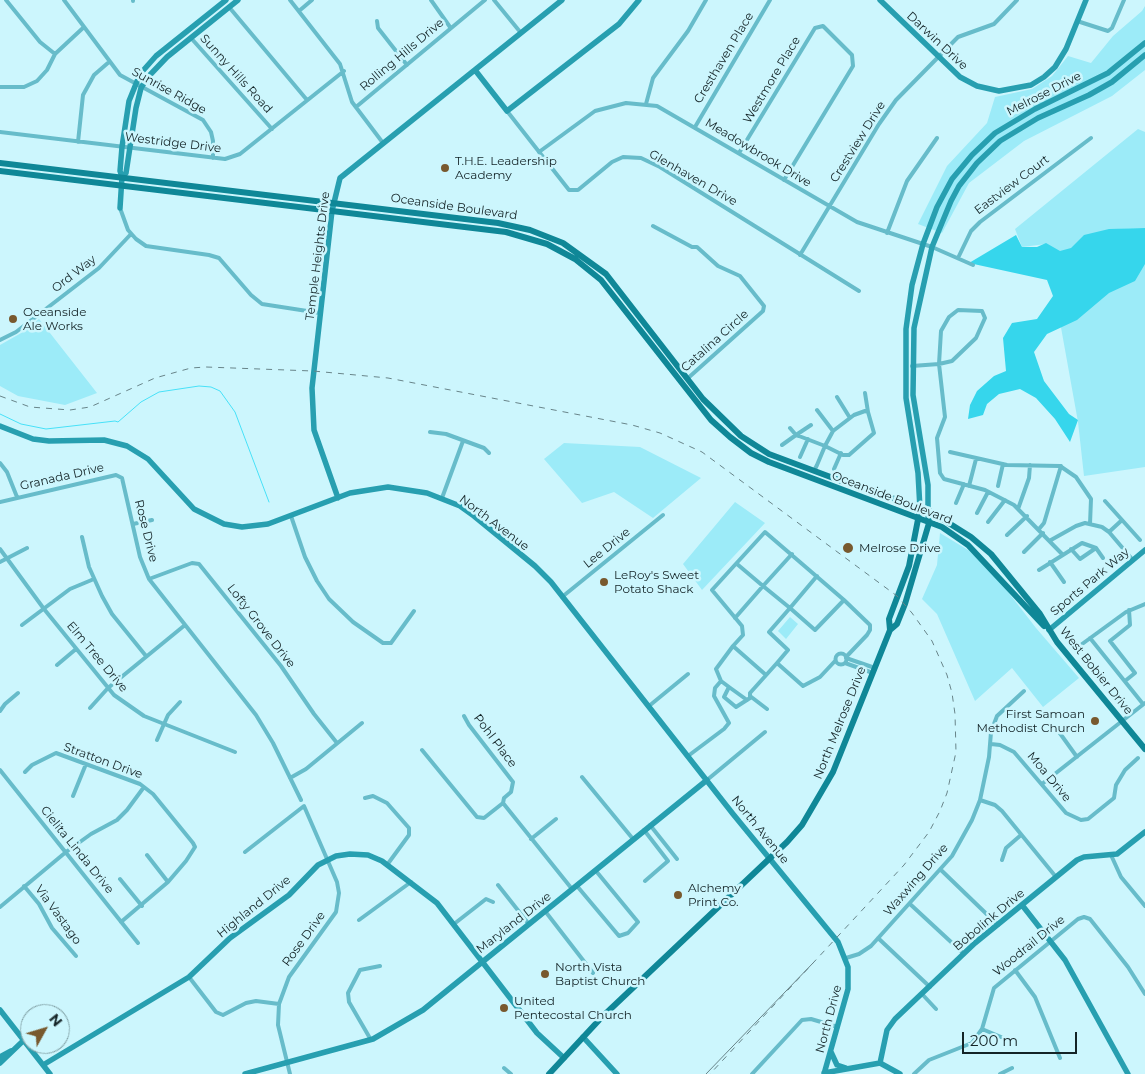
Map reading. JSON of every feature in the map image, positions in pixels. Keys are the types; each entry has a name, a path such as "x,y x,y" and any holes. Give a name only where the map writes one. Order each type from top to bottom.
{"main road":[{"name":"Oceanside Boulevard","path":"0,163 498,223 530,230 563,243 592,262 608,276 685,381 711,420 730,437 751,453 769,462 919,520 942,527 968,545 991,567 1035,618 1049,630"},
{"name":"Oceanside Boulevard","path":"0,171 506,232 546,244 580,262 601,280 685,381 741,436 769,454 924,509 971,537 991,554 1040,614 1049,630"},
{"path":"580,262 588,264 600,274 608,276"},
{"path":"805,477 811,473 838,482 844,482"},
{"name":"Melrose Drive","path":"919,520 924,509"},
{"name":"Melrose Drive","path":"924,509 929,523"},
{"name":"North Melrose Drive","path":"549,1074 583,1037 802,825 825,789 890,630 889,618 909,566 919,520"},
{"name":"North Melrose Drive","path":"890,630 897,624 905,604 929,523"},
{"name":"West Bobier Drive","path":"1049,630 1145,749"}],"street":[{"path":"6,0 40,42 55,54"},
{"name":"Sunrise Ridge","path":"64,0 120,75 135,85 202,120 214,141 213,158"},
{"path":"238,0 166,57 147,78 141,88 120,171 122,177 120,208 123,219 131,234 152,248 219,258 251,295 262,304 320,313"},
{"path":"290,0 344,71 348,94 383,143"},
{"path":"299,11 312,0"},
{"path":"432,0 450,27"},
{"name":"Rolling Hills Drive","path":"356,107 450,27 485,0"},
{"path":"494,0 521,33"},
{"name":"Temple Heights Drive","path":"338,498 320,451 312,416 312,388 333,203 340,178 562,0"},
{"path":"507,111 619,24 639,0"},
{"path":"646,104 652,78 688,31 706,0"},
{"name":"Cresthaven Place","path":"695,127 770,0"},
{"name":"Darwin Drive","path":"880,0 960,77 977,86 999,91 1015,90 1044,78 1055,67 1066,49 1086,0"},
{"name":"Crestview Drive","path":"800,254 886,113 958,37 994,24 1017,0"},
{"path":"1077,21 1108,31 1112,28 1124,0"},
{"path":"125,147 129,101 135,85 148,64 225,1 307,100"},
{"path":"377,21 378,28 407,65"},
{"name":"Westmore Place","path":"739,153 815,28 823,26 852,55 853,66 784,180"},
{"path":"0,87 24,87 37,82 47,70 55,54 84,27"},
{"name":"Sunny Hills Road","path":"186,32 272,129"},
{"name":"Melrose Drive","path":"924,509 906,398 905,363 912,285 923,244 937,207 952,179 972,155 995,133 1035,109 1108,73 1145,43"},
{"name":"Melrose Drive","path":"924,509 928,485 913,395 914,328 932,247 959,186 1000,141 1038,118 1112,82 1145,55"},
{"path":"78,142 83,95 94,75 109,62"},
{"name":"Glenhaven Drive","path":"475,70 566,188 573,191 578,190 612,162 623,157 641,158 660,167 859,291"},
{"name":"Westridge Drive","path":"0,132 225,159 240,154 344,71"},
{"name":"Meadowbrook Drive","path":"539,152 595,111 626,103 646,104 671,112 857,222 932,247 973,265"},
{"path":"887,233 907,181 937,138"},
{"name":"Eastview Court","path":"958,258 972,230 980,222 1091,138"},
{"name":"Catalina Circle","path":"653,226 692,247 697,247 718,266 740,276 764,306 763,311 685,381"},
{"name":"Ord Way","path":"0,340 16,332 100,268 131,234"},
{"path":"912,366 939,364 952,361 976,338 985,318 982,311 960,309 949,317 941,331 939,364 945,416 937,438 940,473 944,479 988,492 1005,500 1027,516 1062,554"},
{"path":"790,428 796,436 808,439 840,453 849,454 872,436 874,431 864,393"},
{"path":"838,397 850,418"},
{"path":"817,410 833,431"},
{"path":"814,471 833,431 850,418 865,411 868,412"},
{"path":"782,445 810,424"},
{"name":"North Avenue","path":"0,426 33,438 49,441 104,440 127,446 148,459 194,509 224,524 253,527 291,516 350,493 388,487 407,488 442,498 474,516 535,566 562,597 818,918"},
{"path":"430,432 446,434 484,448 489,453"},
{"path":"800,457 808,439"},
{"path":"442,498 463,441"},
{"path":"950,452 976,460 1003,464 1061,466 1076,478 1091,498 1090,524"},
{"path":"834,469 840,453"},
{"path":"969,486 976,460"},
{"path":"0,463 8,472 17,497"},
{"path":"998,486 1003,464"},
{"path":"1018,509 1029,478 1030,465"},
{"path":"1039,529 1044,523 1061,466"},
{"name":"Granada Drive","path":"0,502 116,475 122,478 124,483"},
{"name":"Rose Drive","path":"124,483 140,556 149,579 256,715 301,800"},
{"path":"956,503 964,484"},
{"path":"977,514 988,492"},
{"path":"988,522 1005,500"},
{"path":"1106,501 1140,540"},
{"name":"Lee Drive","path":"562,597 664,515"},
{"path":"291,516 305,557 317,581 329,599 353,622 383,643 391,643 414,611"},
{"path":"1008,536 1027,516"},
{"path":"133,524 152,520"},
{"path":"1109,532 1122,520"},
{"path":"1051,540 1076,526 1090,524 1102,527 1109,532 1132,559"},
{"path":"747,700 721,681 716,669 744,631 712,590 766,532 844,600 870,627 867,635 846,657 845,663"},
{"path":"1024,552 1043,533"},
{"path":"82,537 94,578 112,614 146,656"},
{"path":"1039,570 1082,543 1096,548 1103,558"},
{"path":"0,562 27,548"},
{"path":"1071,549 1080,559 1096,548"},
{"name":"Elm Tree Drive","path":"0,550 5,559 76,649 108,688 125,704 144,716 235,752"},
{"name":"Sports Park Way","path":"1049,630 1145,550"},
{"path":"735,618 792,554"},
{"path":"1050,562 1064,582"},
{"name":"Lofty Grove Drive","path":"149,579 192,563 199,564 281,666 314,714 337,743"},
{"path":"738,564 815,630 844,600"},
{"path":"729,686 724,697 736,707 747,700 788,650 769,632 817,576"},
{"path":"22,625 70,589 94,578"},
{"path":"1078,647 1129,610 1145,604"},
{"path":"1125,681 1135,673 1110,641 1130,625 1129,610"},
{"path":"90,708 108,688 185,625"},
{"path":"1042,784 1144,704 1090,638"},
{"path":"733,646 766,675"},
{"path":"57,665 76,649"},
{"path":"777,663 803,686 820,677 835,661 838,654 874,671"},
{"path":"835,661 839,665 845,663 874,671"},
{"path":"649,706 688,674"},
{"path":"688,756 724,729 728,723 714,696 715,688 721,681"},
{"name":"Waxwing Drive","path":"846,958 864,951 878,938 940,870 962,838 980,800 991,744 991,732 997,716 1024,692"},
{"path":"0,711 5,704 18,694"},
{"path":"750,696 767,709"},
{"path":"157,740 163,723 180,702"},
{"name":"Pohl Place","path":"464,716 468,725 513,782 512,792 504,798 502,803"},
{"path":"290,778 312,765 362,723"},
{"name":"Maryland Drive","path":"245,1074 371,1040 382,1036 423,1010 765,732"},
{"path":"1059,732 1077,756"},
{"name":"Moa Drive","path":"991,744 1000,745 1014,752 1066,813 1081,820 1088,819 1114,798 1116,785 1125,770 1138,758"},
{"path":"422,750 477,817 484,818 502,803 531,839 619,936 628,933 638,922 596,871"},
{"name":"Stratton Drive","path":"26,772 32,765 56,753 144,787 154,794 195,847 168,882 121,922"},
{"path":"73,796 86,764"},
{"name":"Cielita Linda Drive","path":"0,770 138,943"},
{"path":"582,777 633,839"},
{"path":"0,907 66,852 91,834 117,820 128,810 144,787"},
{"path":"365,798 373,796 387,803 409,828 409,835 387,865"},
{"path":"980,800 995,805 1002,811 1056,878"},
{"name":"Rose Drive","path":"245,852 304,806 328,859 339,893 336,912 289,977 279,1004 278,1025 290,1074"},
{"path":"531,839 556,820"},
{"path":"650,825 677,859"},
{"path":"644,830 668,861 645,881"},
{"name":"Bobolink Drive","path":"880,1063 887,1030 895,1019 964,954 1022,905 1084,857 1111,855 1121,851 1145,832"},
{"path":"1002,860 1006,848 1021,835"},
{"name":"Highland Drive","path":"43,1065 189,977 230,938 290,895 310,871 328,859 350,854 368,855 387,865 437,903 537,1033 564,1058"},
{"path":"146,855 168,882"},
{"path":"1111,855 1121,877 1145,906"},
{"path":"940,870 998,925"},
{"path":"120,879 142,906"},
{"path":"359,920 411,882"},
{"path":"498,885 528,923"},
{"name":"Via Vastago","path":"24,886 39,904 52,928 76,956"},
{"path":"454,924 486,899 494,902"},
{"path":"910,904 964,954"},
{"path":"1022,905 1065,960 1128,1074"},
{"path":"545,911 593,973"},
{"name":"Woodrail Drive","path":"914,1074 929,1060 969,1045 978,1037 994,988 1014,970 1085,915 1128,967 1145,994"},
{"name":"North Drive","path":"818,918 836,938 846,958 848,989 824,1073"},
{"path":"878,938 930,987"},
{"path":"371,1040 349,1002 348,993 360,970 380,966"},
{"path":"1014,970 1034,997 1060,1058"},
{"path":"189,977 216,1012 223,1015 246,1003 256,1001 279,1004"},
{"path":"922,994 936,1009"},
{"path":"0,1010 20,1035"},
{"path":"752,1074 802,1020 811,1019 838,1027"},
{"path":"982,1028 1001,1036"},
{"path":"583,1037 617,1074"},
{"path":"0,1063 20,1043"},
{"path":"831,1050 837,1065 848,1068"},
{"path":"0,1057 11,1051"},
{"path":"35,1054 50,1074"},
{"path":"824,1073 880,1063 900,1074"},
{"path":"504,1068 510,1074"},
{"path":"1000,1074 1012,1068"}],"shaded area":[{"path":"1145,6 1145,70 1112,96 1024,141 969,183 942,233 918,224 947,166 987,123 995,97 1032,89 1052,76 1068,56 1091,63 1113,36 1142,11"},
{"path":"1138,129 1145,132 1145,228 1118,229 1145,231 1145,467 1084,476 1078,422 1046,244 1022,247 1015,229"},
{"path":"1145,228 1145,264 1135,281 1109,293 1077,320 1047,334 1034,352 1044,381 1069,414 1078,420 1070,442 1055,419 1036,398 1020,389 999,394 987,404 983,415 968,419 970,405 977,391 994,376 1006,371 1003,338 1012,323 1037,319 1053,296 1047,280 969,263 1016,235 1022,247 1037,247 1046,243 1060,251 1071,248 1084,235 1109,229"},
{"path":"39,319 97,393 65,405 18,396 0,386 0,345 23,332"},
{"path":"564,443 640,447 701,478 653,518 614,492 582,503 544,459"},
{"path":"735,502 765,523 702,590 683,564"},
{"path":"940,533 968,550 991,570 1036,628 1079,678 1043,707 1012,668 975,701 937,614 922,599 937,565"},
{"path":"790,617 798,624 786,639 778,631"}],"waterway":[{"path":"0,414 21,424 46,429 118,422 141,402 159,392 199,386 211,387 220,391 235,412 269,502"}],"tram line":[{"path":"706,1074 814,962"}],"railway":[{"path":"0,396 30,407 70,410 90,407 155,378 191,368 313,371 388,378 632,425 660,433 702,452 897,596 932,641 947,675 952,693 955,714 956,752 947,793 940,811 929,832 904,865 710,1074"}],"place":[{"name":"T.H.E. Leadership Academy","path":"445,168"},
{"name":"Oceanside Ale Works","path":"13,319"},
{"name":"Melrose Drive","path":"848,548"},
{"name":"LeRoy's Sweet Potato Shack","path":"604,582"},
{"name":"First Samoan Methodist Church","path":"1095,721"},
{"name":"Alchemy Print Co.","path":"678,895"},
{"name":"North Vista Baptist Church","path":"545,974"},
{"name":"United Pentecostal Church","path":"504,1008"}]}
